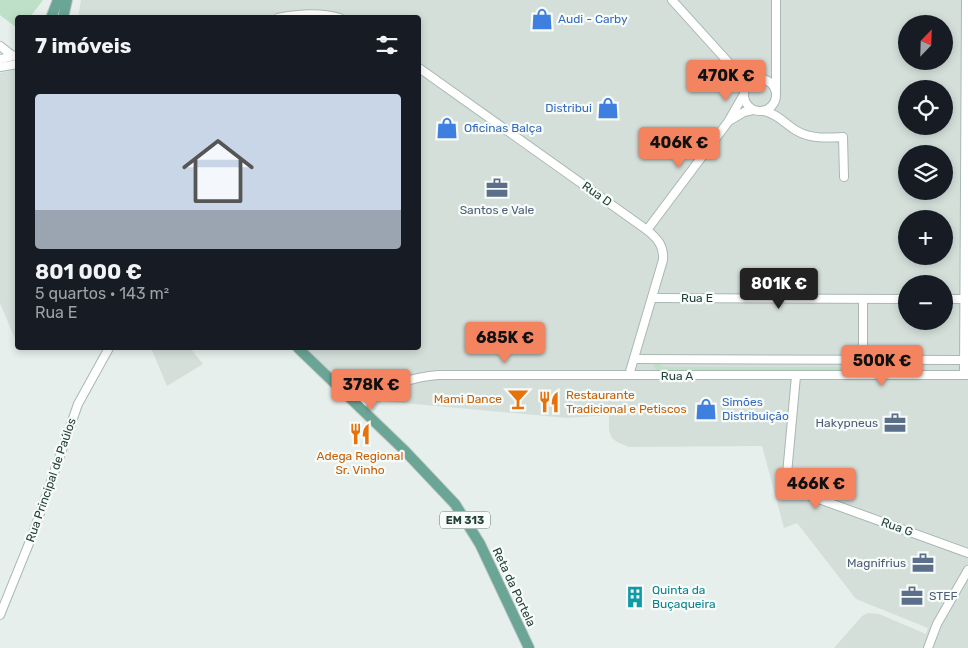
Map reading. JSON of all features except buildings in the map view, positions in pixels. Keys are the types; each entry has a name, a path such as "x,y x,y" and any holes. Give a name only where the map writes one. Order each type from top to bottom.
{"main road":[{"path":"52,15 58,0"},
{"path":"64,15 67,0"},
{"name":"EM 313","path":"300,350 337,385"},
{"name":"Reta da Portela","path":"337,385 427,473 458,509 480,544 529,648"}],"street":[{"path":"672,0 738,73 746,103 753,110"},
{"path":"776,0 775,102 782,119"},
{"path":"966,0 964,299 966,375"},
{"path":"304,15 319,15"},
{"path":"0,46 15,55"},
{"path":"0,59 15,55"},
{"path":"0,67 15,64"},
{"path":"763,79 776,68"},
{"name":"Rua D","path":"421,69 648,230 659,242 664,255 629,375"},
{"path":"738,73 754,80 763,79 771,83 776,92"},
{"path":"648,230 728,122 744,91 754,80"},
{"path":"764,111 769,109 775,102"},
{"path":"728,122 741,114 753,110 764,111 782,119 791,127 806,135 815,137 843,137 844,177"},
{"name":"Rua E","path":"652,298 898,299"},
{"path":"863,298 863,375"},
{"path":"953,299 964,299"},
{"name":"Rua Principal de Paúlos","path":"0,615 34,530 78,404 108,350"},
{"path":"634,360 966,360"},
{"name":"Rua A","path":"372,394 406,381 438,375 966,375"},
{"name":"Rua G","path":"796,376 786,474 792,488 968,553"},
{"path":"337,385 353,392 372,394"},
{"path":"356,404 362,394 372,394"},
{"path":"367,415 372,394"},
{"path":"928,648 937,624 968,570"}],"shaded area":[{"path":"81,0 968,0 968,648 834,648 862,616 868,613 879,614 926,634 928,628 856,599 797,523 784,528 762,446 629,447 612,438 609,430 609,415 567,418 382,401 373,412 308,350 421,350 421,15 78,15"},
{"path":"15,69 15,339 0,303 0,73"},
{"path":"152,350 192,350 203,364 167,386"}],"green space":[{"path":"0,0 43,0 32,15 15,15 15,26 0,15"},
{"path":"657,362 663,367 848,367 851,362 856,367 852,370 656,370 653,366"}],"place":[{"name":"Audi - Carby","path":"542,19"},
{"name":"Distribui","path":"608,108"},
{"name":"Oficinas Balça","path":"447,128"},
{"name":"Santos e Vale","path":"497,188"},
{"name":"Mami Dance","path":"518,399"},
{"name":"Restaurante Tradicional e Petiscos","path":"549,402"},
{"name":"Simões Distribuição","path":"706,409"},
{"name":"Hakypneus","path":"895,423"},
{"name":"Adega Regional Sr. Vinho","path":"360,434"},
{"name":"Magnifrius","path":"923,563"},
{"name":"STEF","path":"912,596"},
{"name":"Quinta da Buçaqueira","path":"635,597"}]}
